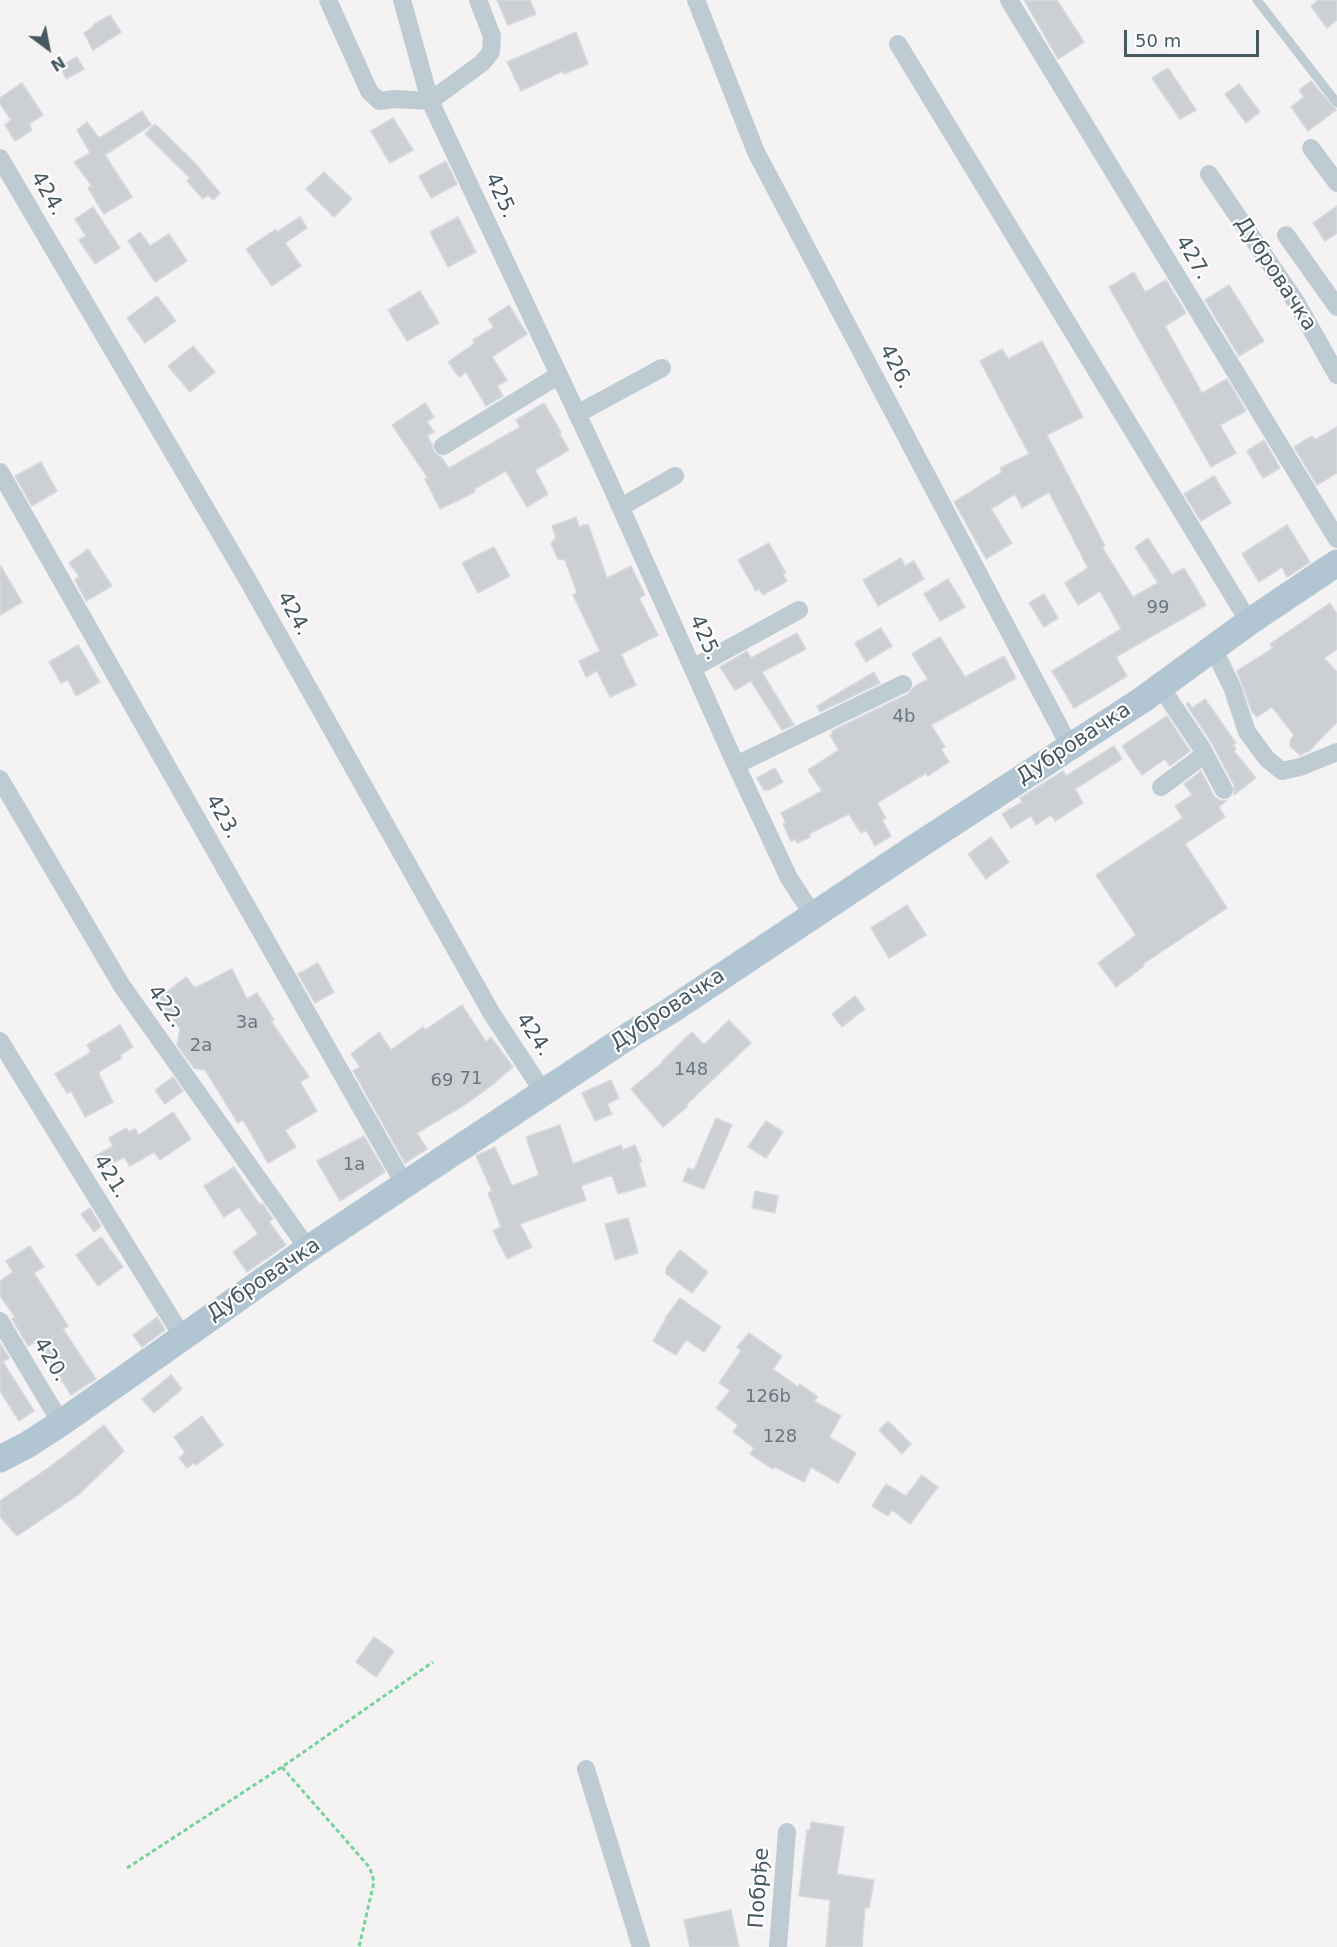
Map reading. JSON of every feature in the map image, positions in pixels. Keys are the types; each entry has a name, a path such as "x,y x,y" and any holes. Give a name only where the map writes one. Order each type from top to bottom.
{"main road":[{"name":"Дубровачка","path":"0,1459 61,1423 308,1249 1160,687 1249,622 1337,563"}],"street":[{"path":"328,0 369,91 379,101 395,99 430,101 482,63 491,52 492,36 478,0"},
{"name":"425.","path":"402,0 430,101 621,507 789,878 813,915"},
{"name":"426.","path":"696,0 756,152 1070,747"},
{"name":"427.","path":"1009,0 1337,539"},
{"path":"898,44 1249,622"},
{"path":"1311,148 1337,183"},
{"name":"424.","path":"0,158 246,576 492,1014 544,1093"},
{"name":"Дубровачка","path":"1209,174 1296,302 1337,375"},
{"name":"Дубровачка","path":"1286,235 1337,307"},
{"path":"578,414 662,368"},
{"path":"443,446 559,375"},
{"name":"423.","path":"0,472 405,1185"},
{"path":"621,507 675,477"},
{"path":"693,668 799,610"},
{"path":"1214,648 1232,687 1247,732 1267,759 1282,771 1337,752"},
{"path":"736,765 903,684"},
{"path":"1160,687 1205,754 1224,790"},
{"path":"1161,787 1205,754"},
{"name":"422.","path":"0,779 122,986 308,1249"},
{"name":"421.","path":"0,1041 182,1336"},
{"name":"420.","path":"0,1321 61,1423"},
{"path":"586,1769 641,1947"},
{"name":"Побрђе","path":"778,1947 787,1832"}],"lane":[{"path":"1257,0 1337,103"}],"path":[{"path":"127,1868 282,1767 433,1662"},
{"path":"282,1767 370,1868 374,1882 359,1947"}],"building":[{"path":"497,0 530,0 536,14 508,25"},
{"path":"1024,0 1057,0 1084,42 1058,59"},
{"path":"1318,0 1337,0 1337,20 1327,28 1311,6"},
{"path":"110,15 121,32 93,50 84,33"},
{"path":"576,32 588,64 564,74 563,71 521,91 507,62"},
{"path":"77,57 84,69 66,79 60,66"},
{"path":"1168,68 1196,110 1180,119 1152,78"},
{"path":"1311,81 1336,110 1308,131 1291,107 1304,97 1299,90"},
{"path":"22,83 43,115 29,124 32,130 15,141 5,125 11,120 0,104 0,98"},
{"path":"1239,84 1260,112 1246,123 1225,94"},
{"path":"142,111 151,125 105,155 132,197 104,214 88,188 92,186 74,162 90,153 77,130 87,122 99,138"},
{"path":"393,118 413,150 390,163 371,131"},
{"path":"155,124 195,163 220,193 213,200 208,195 203,199 187,181 190,178 145,134"},
{"path":"446,161 457,184 431,198 419,176"},
{"path":"324,172 352,199 334,217 306,189"},
{"path":"1337,206 1337,233 1325,241 1313,223"},
{"path":"93,207 120,248 95,264 79,240 86,236 75,219"},
{"path":"300,217 307,228 285,243 301,266 272,286 246,249 276,229 277,232"},
{"path":"458,217 476,252 448,267 430,232"},
{"path":"140,232 150,246 169,234 187,261 155,282 128,241"},
{"path":"1134,272 1145,292 1166,280 1186,313 1165,326 1202,393 1227,379 1246,411 1220,425 1236,453 1211,467 1109,287"},
{"path":"1229,285 1264,341 1239,356 1205,300"},
{"path":"420,291 439,323 407,341 388,310"},
{"path":"157,296 176,321 145,343 127,318"},
{"path":"509,305 527,334 492,357 507,380 497,386 503,396 486,406 466,372 459,377 448,362 475,343 473,340 494,327 488,319"},
{"path":"1042,341 1083,417 1047,435 1105,546 1102,547 1133,597 1158,583 1135,547 1148,538 1172,575 1184,568 1206,605 1116,657 1127,676 1074,708 1052,671 1121,629 1100,591 1078,605 1065,583 1088,568 1049,492 1022,508 1015,494 991,509 1012,543 986,559 954,502 1002,472 1000,468 1029,454 980,361 1002,349 1008,359"},
{"path":"193,346 215,372 190,392 168,366"},
{"path":"425,403 434,417 427,422 434,432 427,436 434,452 449,468 520,427 516,420 544,403 569,450 535,470 548,494 527,507 506,471 474,489 475,492 440,509 425,479 428,478 392,425"},
{"path":"1337,427 1337,473 1317,485 1294,447 1312,436 1315,440"},
{"path":"1264,440 1280,468 1263,478 1247,451"},
{"path":"41,462 57,491 32,506 15,476"},
{"path":"1214,476 1231,503 1201,521 1184,494"},
{"path":"576,517 579,527 588,524 607,578 631,566 645,595 639,598 658,635 621,654 636,685 610,697 597,671 586,677 579,661 600,651 573,595 577,593 565,560 558,559 551,544 556,537 552,526"},
{"path":"1287,525 1310,562 1287,577 1282,567 1259,582 1242,554"},
{"path":"769,543 786,573 783,574 787,581 763,595 759,589 756,591 738,560"},
{"path":"494,547 510,576 478,593 462,563"},
{"path":"88,549 112,586 86,601 75,580 79,576 69,563"},
{"path":"901,558 905,566 914,561 924,579 878,606 863,580"},
{"path":"0,565 22,602 0,615"},
{"path":"948,579 965,607 940,621 924,594"},
{"path":"1044,594 1058,618 1044,627 1029,603"},
{"path":"1330,603 1337,614 1337,649 1324,658 1337,672 1337,722 1309,751 1300,755 1290,746 1294,735 1272,707 1257,717 1252,712 1237,671 1273,648 1270,644"},
{"path":"881,628 892,646 866,662 855,643"},
{"path":"797,633 806,649 762,672 794,725 782,730 751,681 735,690 720,667 747,651 751,658"},
{"path":"940,637 965,677 1004,656 1016,678 931,725 945,747 941,749 949,762 928,776 926,773 877,803 886,818 882,820 891,836 875,846 866,830 861,833 849,814 809,834 810,837 797,843 795,839 791,841 783,824 786,823 781,813 822,791 808,770 839,750 830,735 832,731 908,694 914,687 928,679 912,654"},
{"path":"78,645 100,682 76,696 68,680 61,683 49,662"},
{"path":"874,672 880,683 820,712 817,706"},
{"path":"1205,699 1236,743 1233,745 1236,749 1234,751 1256,778 1234,795 1234,785 1211,742 1186,704 1188,702 1192,708"},
{"path":"1167,716 1190,751 1170,766 1165,759 1142,775 1122,746"},
{"path":"1114,746 1122,759 1075,789 1083,803 1055,821 1051,815 1036,825 1031,816 1011,828 1002,814 1022,802 1020,798 1063,771 1066,776"},
{"path":"775,768 783,782 769,790 764,790 757,778"},
{"path":"1201,771 1214,796 1226,801 1219,807 1225,817 1185,844 1227,908 1143,964 1144,966 1116,987 1098,963 1136,935 1096,875 1183,818 1175,806 1192,795 1184,784"},
{"path":"991,837 1009,862 986,879 968,854"},
{"path":"907,905 926,935 889,958 871,928"},
{"path":"318,963 334,992 315,1003 298,974"},
{"path":"232,969 247,999 257,993 274,1020 271,1021 309,1077 300,1082 317,1111 285,1130 296,1147 268,1163 243,1120 238,1123 205,1070 194,1068 177,1045 180,1029 156,1000 186,977 195,988"},
{"path":"855,996 865,1009 842,1027 832,1014"},
{"path":"462,1005 486,1042 491,1037 513,1067 463,1106 417,1133 427,1149 405,1163 353,1071 360,1067 351,1054 379,1032 391,1050 423,1027 425,1030"},
{"path":"729,1020 751,1043 686,1105 688,1106 663,1127 631,1089 663,1062 692,1032 704,1045"},
{"path":"120,1025 133,1047 120,1055 122,1058 100,1071 99,1074 113,1102 85,1117 71,1091 67,1093 55,1074 91,1052 87,1045"},
{"path":"173,1077 183,1091 165,1104 155,1090"},
{"path":"611,1080 619,1098 607,1104 612,1114 595,1121 582,1093"},
{"path":"173,1112 191,1139 160,1160 154,1152 130,1166 124,1157 108,1166 99,1166 94,1157 113,1146 109,1138 126,1128 129,1132 135,1129 139,1135"},
{"path":"716,1118 732,1125 704,1189 683,1181 688,1168 694,1170"},
{"path":"766,1121 783,1132 766,1158 748,1147"},
{"path":"560,1125 573,1164 621,1145 623,1150 635,1145 642,1162 639,1163 646,1186 618,1194 612,1175 581,1186 586,1200 520,1224 532,1247 507,1259 493,1231 501,1227 488,1193 492,1191 476,1156 495,1147 512,1186 539,1175 526,1137"},
{"path":"364,1136 385,1172 340,1201 317,1161"},
{"path":"234,1167 260,1205 262,1203 273,1219 269,1222 286,1245 247,1272 233,1252 258,1234 239,1207 224,1217 204,1186"},
{"path":"755,1191 778,1196 775,1213 752,1208"},
{"path":"90,1208 101,1226 94,1232 81,1214"},
{"path":"628,1218 638,1253 615,1260 605,1224"},
{"path":"101,1237 123,1267 98,1286 76,1255"},
{"path":"30,1246 44,1267 34,1273 68,1326 63,1329 96,1379 71,1395 37,1341 28,1346 12,1319 15,1317 0,1296 0,1281 13,1272 6,1261"},
{"path":"680,1250 708,1272 692,1293 666,1274 666,1268"},
{"path":"680,1298 721,1327 704,1352 686,1340 676,1355 653,1341 665,1318"},
{"path":"157,1317 165,1330 142,1347 133,1335"},
{"path":"749,1333 782,1356 773,1369 798,1387 800,1384 818,1397 814,1401 841,1416 829,1437 856,1453 838,1483 811,1467 804,1482 775,1467 773,1469 750,1454 754,1448 733,1432 738,1425 716,1408 730,1391 719,1383 741,1351 737,1347"},
{"path":"0,1343 9,1358 3,1362 34,1411 19,1421 0,1391"},
{"path":"171,1375 182,1389 154,1413 142,1399"},
{"path":"202,1416 223,1445 196,1465 194,1463 187,1468 179,1458 185,1453 174,1437"},
{"path":"888,1421 911,1444 902,1454 879,1430"},
{"path":"104,1425 124,1451 78,1495 17,1536 0,1517 0,1501 51,1466"},
{"path":"922,1475 938,1487 910,1524 892,1510 888,1516 872,1506 886,1484 906,1496"},
{"path":"374,1637 394,1651 376,1677 356,1662"},
{"path":"811,1822 844,1827 837,1874 874,1880 869,1908 865,1907 862,1947 826,1947 830,1900 799,1896 807,1830 810,1830"},
{"path":"731,1910 739,1947 690,1947 684,1920"}]}
